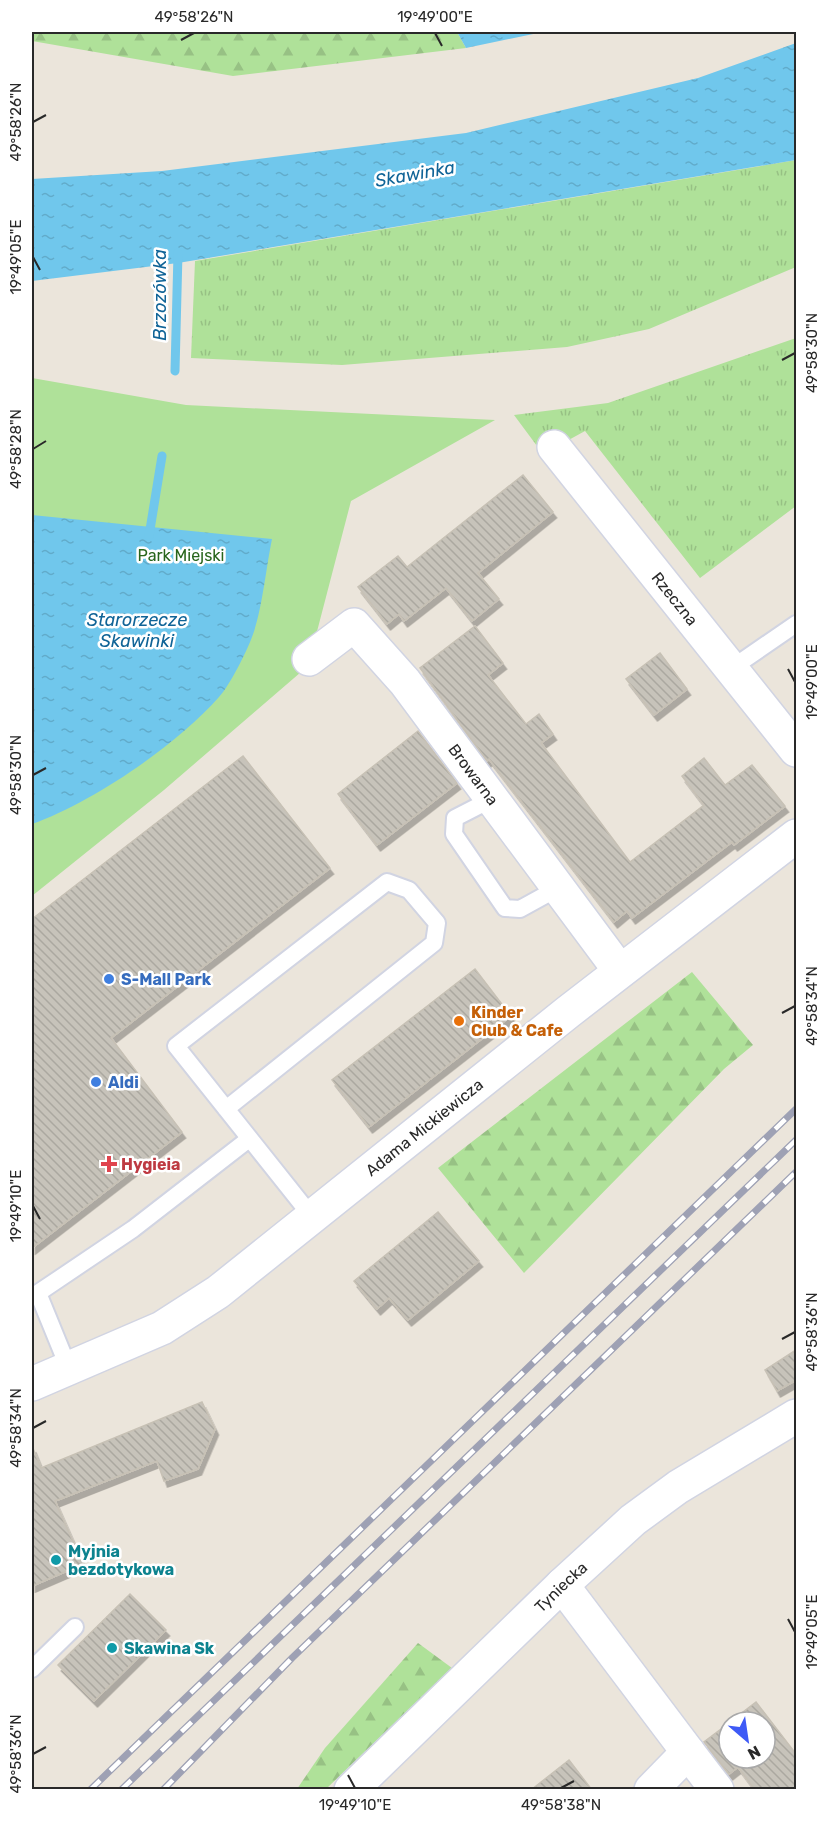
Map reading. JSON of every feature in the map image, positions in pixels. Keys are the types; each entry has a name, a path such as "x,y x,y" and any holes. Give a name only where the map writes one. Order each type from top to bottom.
{"street":[{"name":"Rzeczna","path":"554,447 796,750"},
{"name":"Browarna","path":"309,659 354,625 405,682 494,798 621,971"},
{"name":"Adama Mickiewicza","path":"32,1384 162,1328 189,1311 313,1218 621,971 794,842"},
{"name":"Tyniecka","path":"351,1790 612,1539 657,1502 796,1416"},
{"path":"562,1585 717,1790"},
{"path":"651,1790 688,1752"}],"lane":[{"path":"732,668 796,624"},
{"path":"494,798 455,818 454,834 505,909 520,909 560,887"},
{"path":"226,1109 434,943 437,923 409,890 387,882 176,1046 249,1139 313,1218"},
{"path":"69,1370 34,1291 133,1229 249,1139"},
{"path":"32,1669 75,1627"}],"green space":[{"path":"32,32 457,32 466,48 233,76 32,41"},
{"path":"796,160 796,267 649,329 567,347 342,365 191,358 195,261"},
{"path":"796,338 796,506 700,578 585,431 565,442 537,446 514,415 608,403"},
{"name":"Park Miejski","path":"32,378 186,405 495,420 351,501 308,666 164,790 32,896"},
{"path":"692,972 753,1045 724,1069 524,1273 438,1168"},
{"path":"418,1643 452,1668 326,1789 297,1789 325,1748"}],"water":[{"path":"457,32 543,32 466,48"},
{"name":"Skawinka","path":"796,43 796,160 178,263 32,281 32,179 162,171 466,133 698,78"},
{"name":"Starorzecze Skawinki","path":"32,515 272,539 261,602 252,637 228,685 219,697 180,734 132,771 81,802 32,824"}],"building":[{"path":"523,475 553,512 478,573 499,599 472,621 446,588 404,621 399,614 387,624 358,587 398,556 407,567"},
{"path":"475,626 503,663 488,675 526,724 539,714 553,734 541,743 630,862 704,805 682,776 704,758 725,785 752,765 785,806 734,845 732,842 632,918 627,911 614,922 489,759 487,761 420,668"},
{"path":"660,653 687,689 654,715 626,679"},
{"path":"418,731 457,783 377,845 338,794"},
{"name":"S-Mall Park","path":"243,756 330,868 111,1038 182,1132 32,1248 32,919"},
{"path":"475,969 511,1016 369,1127 332,1080"},
{"path":"438,1212 479,1261 408,1320 389,1298 377,1309 354,1281"},
{"path":"796,1350 796,1380 777,1391 765,1370"},
{"path":"202,1402 215,1429 198,1469 164,1481 157,1461 55,1501 83,1564 32,1586 32,1446 41,1468"},
{"name":"Skawina Sk","path":"130,1594 166,1630 94,1701 58,1665"},
{"path":"756,1702 762,1710 746,1710"},
{"path":"777,1729 796,1754 796,1790 755,1790 740,1770 777,1770"},
{"path":"717,1732 717,1759 704,1742"},
{"path":"569,1760 592,1790 531,1790"}],"waterway":[{"name":"Brzozówka","path":"175,371 178,253"},
{"name":"Brzozówka","path":"149,536 162,456"}],"railway":[{"path":"90,1790 796,1109"},
{"path":"121,1790 796,1140"},
{"path":"163,1790 292,1658 796,1172"}],"place":[{"name":"S-Mall Park","path":"109,979"},
{"name":"Kinder Club & Cafe","path":"459,1021"},
{"name":"Aldi","path":"96,1082"},
{"name":"Hygieia","path":"109,1164"},
{"name":"Myjnia bezdotykowa","path":"56,1560"},
{"name":"Skawina Sk","path":"112,1648"}]}
